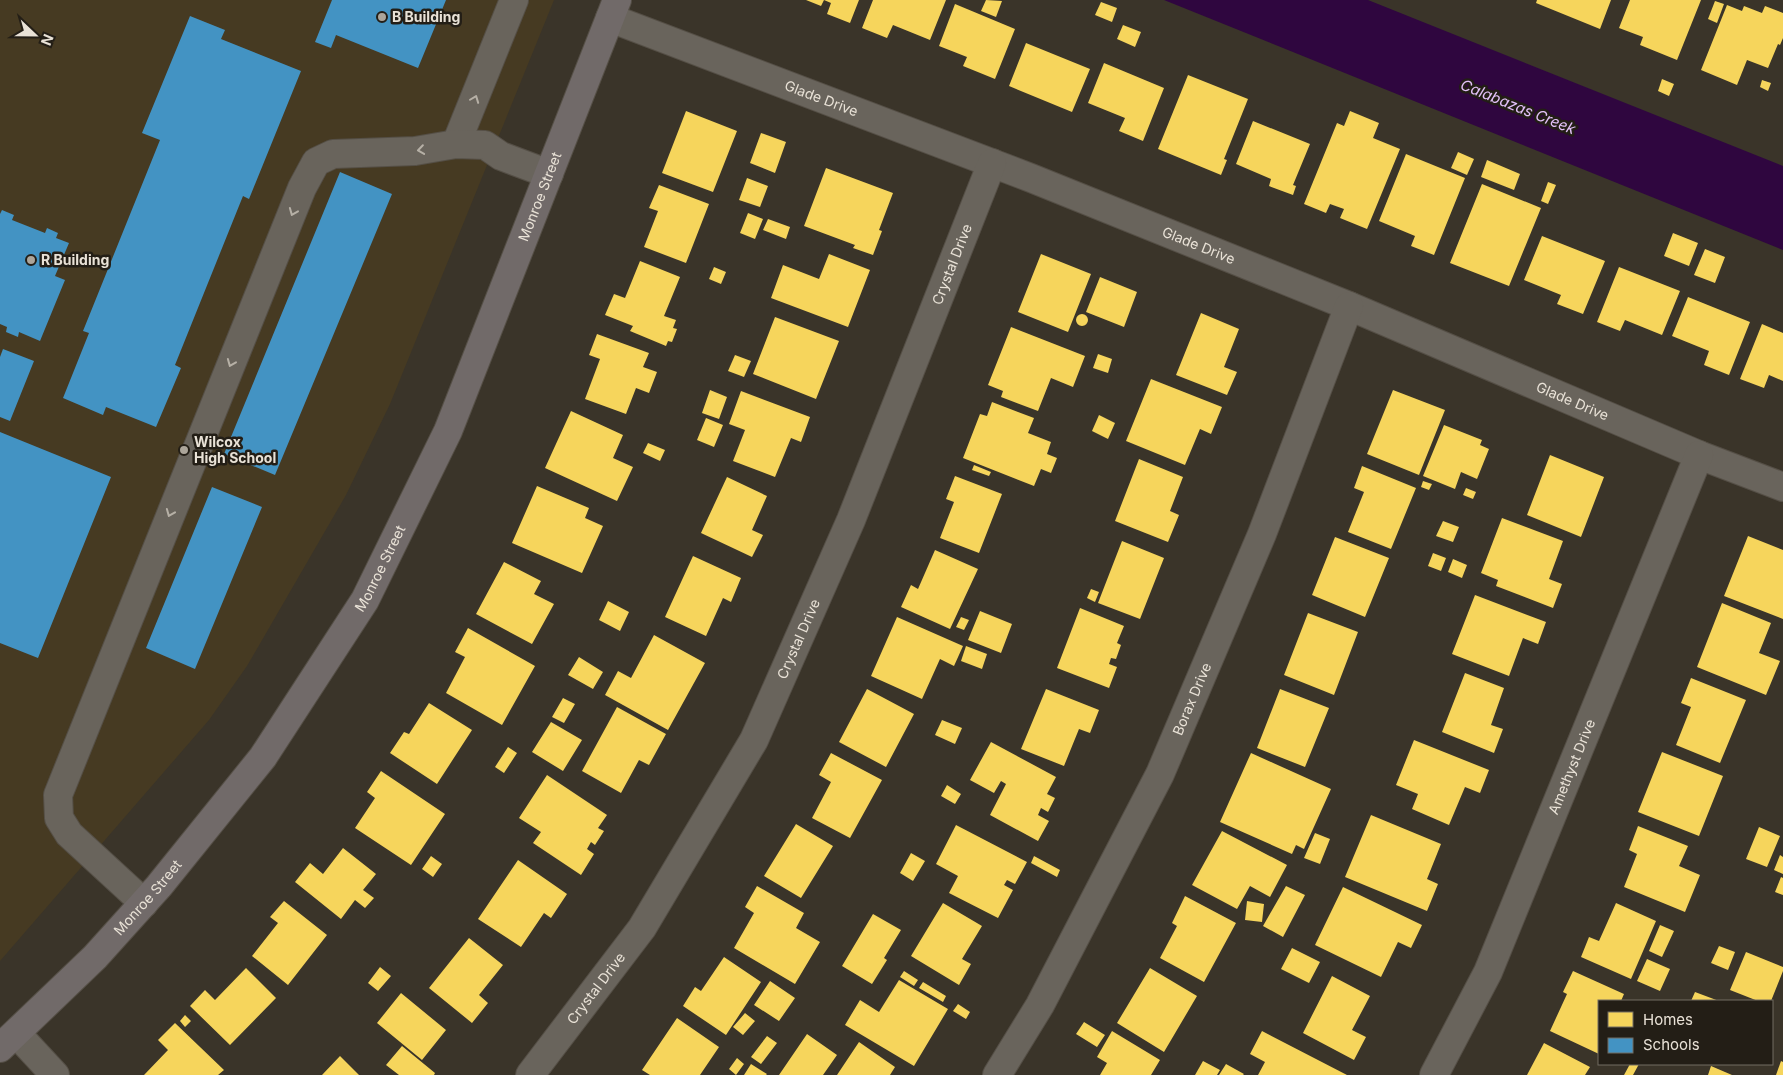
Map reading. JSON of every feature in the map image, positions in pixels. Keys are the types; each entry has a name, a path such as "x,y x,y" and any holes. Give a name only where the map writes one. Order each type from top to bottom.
{"main road":[{"name":"Monroe Street","path":"8,1041 95,957 144,903 263,758 365,600 448,431 614,9"}],"street":[{"path":"456,144 514,0"},
{"name":"Glade Drive","path":"614,9 1349,306 1699,455 1783,487"},
{"path":"144,903 69,834 59,818 58,795 302,188 316,162 333,154 415,151 456,144 485,145 501,156 549,174"},
{"name":"Crystal Drive","path":"530,1075 642,928 754,740 851,520 992,163"},
{"name":"Borax Drive","path":"998,1075 1040,1005 1160,774 1262,534 1349,306"},
{"name":"Amethyst Drive","path":"1434,1075 1488,972 1699,455"},
{"path":"8,1041 55,1075"}],"shaded area":[{"name":"Wilcox High School","path":"0,0 554,0 390,404 346,495 247,666 209,720 0,961"}],"water":[{"name":"Calabazas Creek","path":"1164,0 1368,0 1783,166 1783,250"}],"building: Homes":[{"path":"806,0 824,0 821,6"},
{"path":"824,0 859,0 850,23 827,14 831,3"},
{"path":"873,0 946,0 930,40 893,25 887,38 862,28"},
{"path":"986,0 1002,1 996,17 981,11"},
{"path":"1537,0 1611,0 1600,29 1536,3"},
{"path":"1630,0 1701,0 1677,60 1640,45 1643,37 1619,28"},
{"path":"1715,1 1724,4 1717,23 1708,19"},
{"path":"1101,2 1117,8 1112,22 1095,15"},
{"path":"955,4 1015,29 995,79 963,66 967,57 939,46"},
{"path":"1727,5 1742,11 1744,6 1762,13 1765,6 1783,13 1783,38 1780,45 1778,44 1768,68 1747,60 1737,85 1701,70"},
{"path":"1123,25 1141,32 1135,47 1117,39"},
{"path":"1026,43 1090,69 1072,112 1009,86"},
{"path":"1104,63 1164,88 1143,141 1119,131 1125,118 1088,103"},
{"path":"1188,75 1248,99 1224,159 1227,160 1221,175 1158,149"},
{"path":"1662,79 1674,84 1669,96 1658,91"},
{"path":"1762,80 1771,83 1768,91 1760,87"},
{"path":"686,111 737,131 713,192 662,173"},
{"path":"1350,111 1379,123 1373,138 1400,149 1367,229 1340,218 1344,209 1330,204 1326,213 1304,204 1337,123 1344,126"},
{"path":"1253,121 1310,144 1293,185 1296,186 1293,195 1269,186 1271,179 1236,164"},
{"path":"761,133 786,142 775,173 750,163"},
{"path":"1458,152 1474,159 1467,175 1451,168"},
{"path":"1406,154 1465,178 1434,255 1411,246 1415,236 1379,221"},
{"path":"1487,160 1520,174 1514,190 1481,177"},
{"path":"826,168 893,193 879,230 882,231 873,255 853,248 855,245 804,226"},
{"path":"747,178 768,186 760,207 739,200"},
{"path":"1548,182 1556,185 1548,204 1541,201"},
{"path":"1482,184 1541,208 1509,286 1450,263"},
{"path":"659,185 709,204 686,263 644,247 658,211 649,208"},
{"path":"748,213 763,219 755,239 740,233"},
{"path":"768,219 790,227 786,239 763,230"},
{"path":"1673,233 1698,243 1689,266 1664,256"},
{"path":"1542,236 1605,261 1583,314 1557,304 1561,295 1524,280"},
{"path":"1705,249 1725,257 1715,283 1694,275"},
{"path":"829,254 870,270 848,327 771,298 783,265 819,279"},
{"path":"1041,254 1091,274 1068,332 1018,312"},
{"path":"640,261 680,277 664,316 676,320 673,328 677,329 672,342 668,341 666,346 630,331 633,326 605,315 614,294 625,298"},
{"path":"714,267 726,272 721,284 709,279"},
{"path":"1619,267 1680,291 1662,335 1625,320 1620,331 1597,322"},
{"path":"1100,277 1137,292 1124,327 1086,312"},
{"path":"1688,297 1750,322 1729,375 1704,365 1709,351 1672,336"},
{"path":"1201,313 1239,329 1224,367 1237,372 1227,395 1176,375"},
{"path":"1082,314 1088,320 1082,326 1076,320"},
{"path":"775,317 839,341 816,399 753,374"},
{"path":"1762,324 1783,333 1783,381 1769,375 1764,388 1740,379"},
{"path":"1011,327 1085,356 1073,387 1051,378 1038,411 1001,397 1003,391 988,385"},
{"path":"597,334 649,353 643,367 657,372 649,393 636,388 626,414 585,399 600,359 589,355"},
{"path":"1098,354 1112,359 1108,373 1093,368"},
{"path":"735,355 751,361 744,377 728,371"},
{"path":"1151,379 1222,407 1211,434 1200,429 1185,465 1126,441"},
{"path":"710,390 727,397 719,419 702,413"},
{"path":"1393,390 1445,410 1419,475 1367,454"},
{"path":"741,391 810,417 801,442 791,438 775,477 733,461 745,430 729,424"},
{"path":"992,402 1034,418 1028,433 1051,442 1047,454 1057,458 1051,473 1041,469 1034,486 963,458 980,414 987,416"},
{"path":"571,411 623,435 613,458 633,467 617,501 545,468"},
{"path":"1099,415 1115,423 1108,439 1092,431"},
{"path":"706,418 723,425 714,447 697,440"},
{"path":"1444,425 1482,440 1480,445 1489,449 1477,479 1461,472 1455,489 1423,476"},
{"path":"648,443 665,450 660,461 643,453"},
{"path":"1550,455 1604,477 1581,537 1527,515"},
{"path":"1139,459 1183,477 1170,511 1179,515 1168,542 1115,521"},
{"path":"974,465 991,472 989,476 972,470"},
{"path":"1362,466 1416,488 1391,549 1348,532 1364,492 1354,488"},
{"path":"955,476 1002,494 979,553 940,538 954,502 946,499"},
{"path":"727,477 767,496 752,530 763,535 752,557 701,533"},
{"path":"1423,481 1432,484 1429,490 1421,487"},
{"path":"537,486 589,508 585,518 603,526 582,573 512,543"},
{"path":"1466,488 1476,492 1473,499 1463,495"},
{"path":"1502,518 1563,541 1549,579 1562,584 1553,608 1496,586 1498,580 1481,573"},
{"path":"1443,521 1459,527 1453,542 1436,536"},
{"path":"1748,536 1783,550 1783,619 1724,596"},
{"path":"1335,537 1389,558 1365,617 1312,595"},
{"path":"1122,541 1164,558 1140,619 1098,603"},
{"path":"935,550 978,569 950,629 901,607 911,585 918,589"},
{"path":"1433,553 1446,558 1441,571 1428,566"},
{"path":"693,556 741,578 731,602 723,598 706,636 665,617"},
{"path":"1453,559 1467,565 1462,578 1448,572"},
{"path":"504,562 541,581 534,594 554,604 532,644 476,614"},
{"path":"1091,589 1099,592 1095,602 1087,598"},
{"path":"1475,595 1546,622 1538,644 1523,638 1509,676 1452,654"},
{"path":"608,601 629,612 620,631 599,620"},
{"path":"1722,603 1771,623 1759,653 1780,661 1766,695 1697,667"},
{"path":"1080,608 1124,626 1117,643 1121,645 1116,659 1111,658 1109,664 1117,667 1109,688 1057,668"},
{"path":"980,611 1012,624 1001,653 968,640"},
{"path":"1308,613 1358,632 1334,695 1284,675"},
{"path":"897,617 963,646 954,666 940,659 922,699 871,676"},
{"path":"961,617 969,620 964,630 956,627"},
{"path":"468,628 535,666 502,725 446,693 465,657 455,652"},
{"path":"654,635 705,663 668,730 605,695 618,671 631,678"},
{"path":"966,646 987,654 982,669 961,661"},
{"path":"579,657 603,672 593,689 568,675"},
{"path":"1465,673 1504,688 1491,725 1503,729 1494,753 1442,732"},
{"path":"1691,678 1746,700 1720,763 1676,745 1691,707 1681,703"},
{"path":"867,689 914,714 886,767 839,742"},
{"path":"1046,689 1099,710 1090,733 1079,729 1064,766 1021,749"},
{"path":"1280,689 1329,708 1305,767 1257,748"},
{"path":"563,698 575,704 564,723 552,717"},
{"path":"429,703 472,730 437,784 390,753 404,732 409,734"},
{"path":"617,707 666,734 649,765 639,760 621,793 582,771"},
{"path":"942,720 962,728 955,744 935,735"},
{"path":"551,722 582,740 563,771 532,752"},
{"path":"1414,740 1489,770 1480,793 1465,787 1449,825 1412,809 1418,794 1396,785"},
{"path":"991,742 1056,777 1047,794 1055,798 1048,812 1041,808 1038,815 1049,821 1038,841 990,815 1006,784 1001,781 994,793 970,780"},
{"path":"508,747 517,753 504,773 495,767"},
{"path":"1662,752 1723,776 1699,836 1638,812"},
{"path":"831,753 882,780 850,838 812,818 831,782 819,775"},
{"path":"1251,753 1331,789 1304,849 1296,845 1292,854 1220,822"},
{"path":"381,771 445,814 411,865 355,828 375,798 367,792"},
{"path":"547,775 607,815 598,828 604,831 595,845 591,842 587,849 594,854 581,875 533,843 541,832 519,818"},
{"path":"947,785 961,794 955,804 941,796"},
{"path":"1371,815 1441,844 1427,879 1438,884 1427,911 1345,877"},
{"path":"796,824 833,846 801,898 764,876"},
{"path":"956,825 1027,862 1015,884 1007,880 1004,885 1013,890 998,918 949,893 958,876 936,864"},
{"path":"1638,826 1688,846 1679,866 1700,875 1685,912 1624,887 1637,854 1629,850"},
{"path":"1759,827 1780,836 1767,867 1746,859"},
{"path":"1222,831 1287,865 1270,897 1250,886 1237,909 1192,885"},
{"path":"1315,833 1330,839 1320,864 1304,858"},
{"path":"343,848 376,874 363,890 374,898 365,908 355,900 341,919 295,882 310,863 323,874"},
{"path":"911,853 925,861 913,881 900,873"},
{"path":"1780,855 1783,857 1783,874 1774,870"},
{"path":"431,856 442,864 433,877 422,869"},
{"path":"1034,856 1060,870 1057,877 1031,863"},
{"path":"518,860 567,894 551,918 544,913 521,947 478,919"},
{"path":"1781,877 1783,878 1783,895 1775,892"},
{"path":"757,886 804,913 796,928 820,942 795,984 734,948 754,913 745,907"},
{"path":"1286,886 1305,895 1283,937 1263,926"},
{"path":"1343,887 1422,925 1411,948 1398,942 1381,977 1315,945"},
{"path":"1185,896 1236,923 1204,982 1160,958 1177,926 1172,923"},
{"path":"284,901 327,935 288,985 252,956 278,923 270,917"},
{"path":"1247,901 1264,904 1262,922 1245,920"},
{"path":"943,903 982,926 962,959 971,964 959,985 911,956"},
{"path":"1616,903 1656,921 1631,979 1581,957 1589,937 1599,941"},
{"path":"873,914 901,930 884,958 887,960 872,984 842,966"},
{"path":"1660,925 1674,931 1662,957 1649,951"},
{"path":"469,938 503,965 479,995 488,1003 472,1023 429,988"},
{"path":"1719,946 1735,952 1728,970 1711,963"},
{"path":"1292,948 1320,962 1309,983 1281,969"},
{"path":"1746,952 1783,967 1771,1000 1755,1000 1730,990"},
{"path":"724,957 761,982 726,1035 683,1006 695,987 701,991"},
{"path":"1647,959 1670,969 1660,991 1637,981"},
{"path":"380,967 391,976 378,991 368,983"},
{"path":"246,968 276,998 230,1045 190,1006 205,990 215,1000"},
{"path":"1150,968 1197,996 1164,1052 1117,1023"},
{"path":"904,971 918,980 914,986 900,977"},
{"path":"1573,971 1624,994 1621,1000 1598,1000 1598,1054 1550,1031 1567,994 1563,992"},
{"path":"1332,976 1370,996 1352,1030 1366,1037 1354,1060 1303,1033"},
{"path":"899,980 948,1009 914,1066 845,1025 860,1000 879,1012"},
{"path":"770,981 795,998 779,1021 754,1005"},
{"path":"923,982 946,996 943,1002 919,988"},
{"path":"1695,992 1716,1000 1691,1000"},
{"path":"401,993 446,1030 422,1060 377,1023"},
{"path":"958,1004 970,1012 966,1019 953,1011"},
{"path":"745,1013 755,1021 743,1035 733,1027"},
{"path":"185,1015 191,1021 185,1027 180,1021"},
{"path":"677,1018 719,1047 700,1075 650,1075 642,1070"},
{"path":"1084,1022 1105,1035 1097,1047 1076,1034"},
{"path":"175,1023 224,1070 218,1075 144,1075 168,1050 158,1040"},
{"path":"1112,1031 1160,1060 1151,1075 1100,1075 1107,1063 1097,1057"},
{"path":"1262,1031 1347,1075 1258,1075 1265,1062 1250,1054"},
{"path":"807,1034 837,1055 823,1075 779,1075"},
{"path":"767,1036 777,1043 761,1064 751,1057"},
{"path":"859,1042 895,1067 890,1075 837,1075"},
{"path":"1544,1043 1590,1067 1585,1075 1527,1075"},
{"path":"402,1046 435,1073 434,1075 399,1075 386,1065"},
{"path":"340,1056 359,1075 322,1075"},
{"path":"737,1058 744,1064 736,1075 729,1069"},
{"path":"1203,1061 1220,1070 1217,1075 1195,1075"},
{"path":"1781,1061 1783,1062 1783,1075 1776,1075"},
{"path":"751,1064 767,1074 744,1075"},
{"path":"1226,1064 1244,1074 1219,1075"},
{"path":"1629,1065 1638,1065 1633,1075 1624,1075"},
{"path":"1711,1066 1732,1075 1708,1075"}],"building: Schools":[{"name":"B Building","path":"332,0 446,0 418,68 336,35 331,48 315,42"},
{"path":"190,16 225,30 221,39 301,71 249,199 243,196 175,365 181,368 156,427 106,407 103,415 63,398 89,333 83,331 160,140 142,133"},
{"path":"340,172 392,194 275,475 224,454"},
{"name":"R Building","path":"2,210 14,215 12,220 45,233 47,228 58,233 56,238 69,243 55,276 65,280 40,341 19,332 18,337 6,332 7,327 0,324 0,214"},
{"path":"3,349 34,361 10,421 0,417 0,357"},
{"path":"0,432 111,477 38,658 0,643"},
{"path":"212,487 262,507 195,669 146,648"}],"place":[{"name":"B Building","path":"382,17"},
{"name":"R Building","path":"31,260"},
{"name":"Wilcox High School","path":"184,450"}]}
